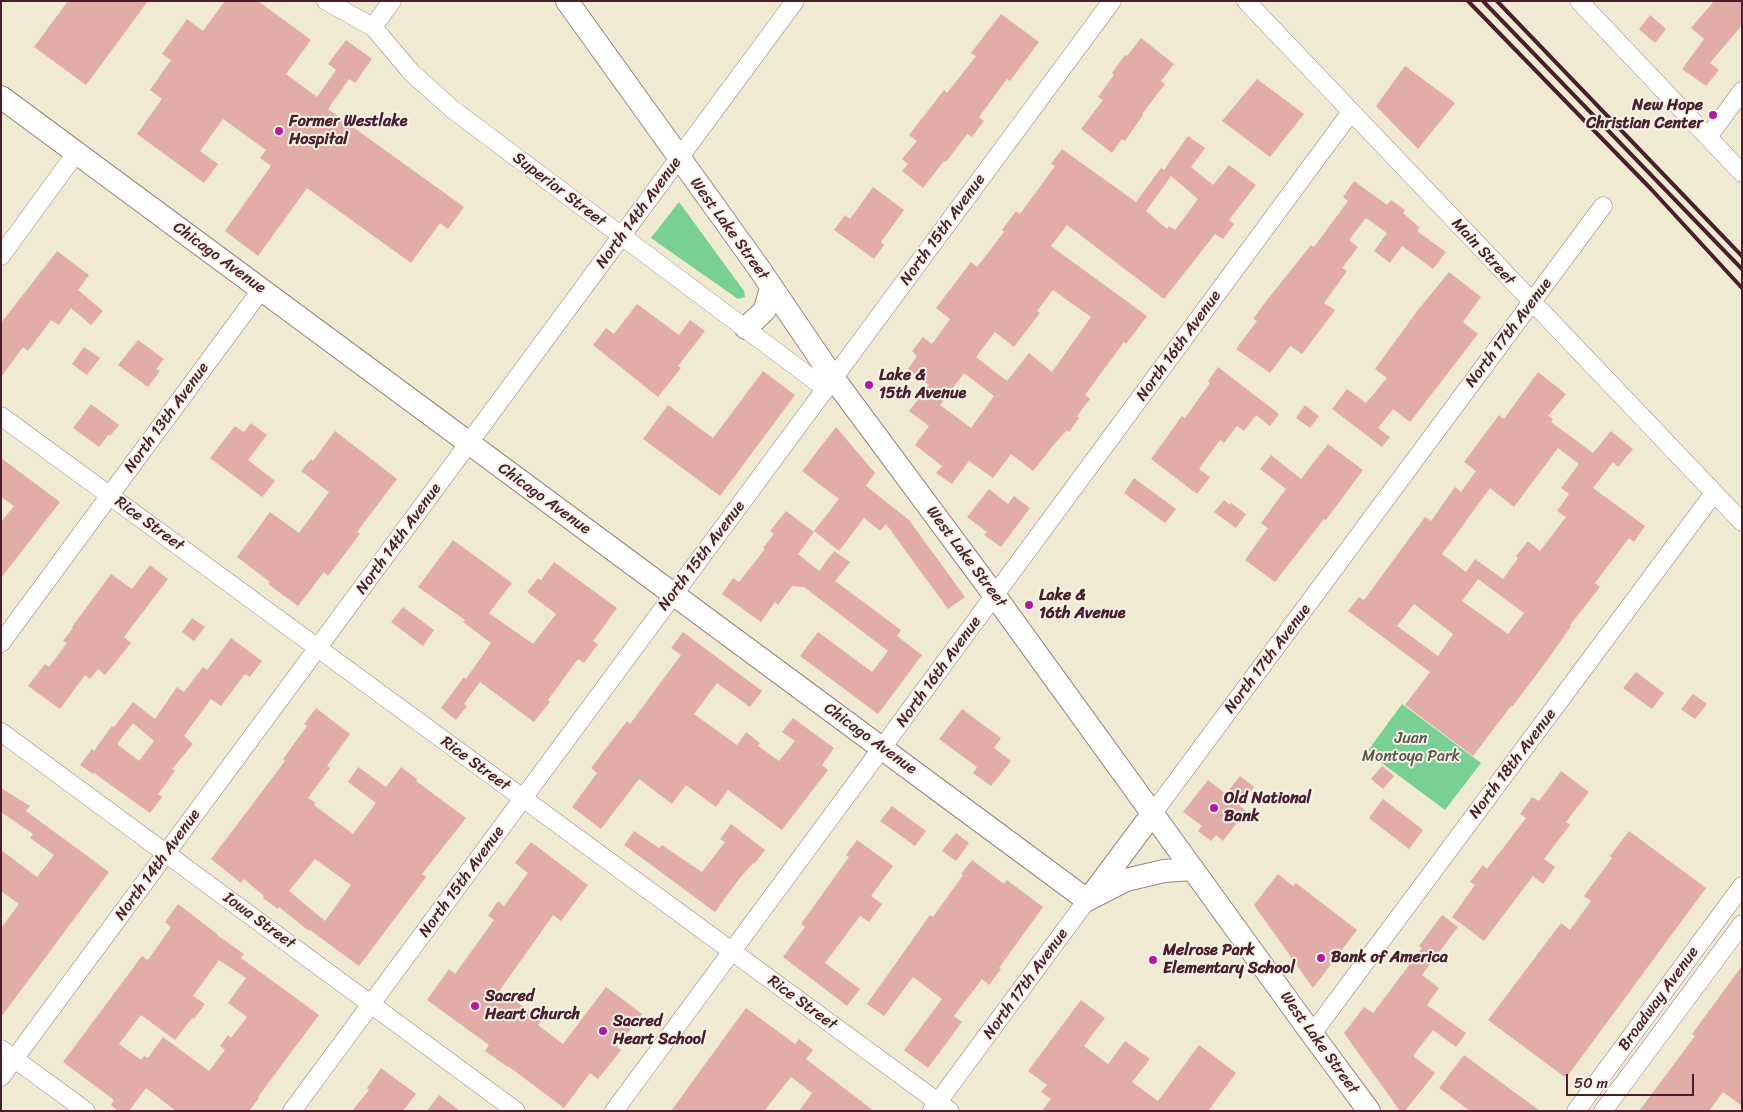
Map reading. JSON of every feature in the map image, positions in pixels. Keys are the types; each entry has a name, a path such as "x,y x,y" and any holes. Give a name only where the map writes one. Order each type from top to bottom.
{"main road":[{"name":"West Lake Street","path":"567,1 772,288 830,384 995,596 1369,1111"},
{"name":"Chicago Avenue","path":"1,97 1088,900"},
{"path":"746,328 764,310 772,288"},
{"name":"North 17th Avenue","path":"1088,900 1153,813"},
{"path":"1088,900 1126,880 1164,871 1193,869"}],"street":[{"name":"Superior Street","path":"326,1 373,26 412,73 452,109 746,328 830,384"},
{"path":"373,26 392,1"},
{"name":"North 14th Avenue","path":"1,1077 8,1054 166,853 796,1"},
{"name":"North 15th Avenue","path":"292,1111 1112,1"},
{"name":"Main Street","path":"1246,1 1742,522"},
{"path":"1578,1 1742,173"},
{"path":"1708,137 1742,92"},
{"name":"North 16th Avenue","path":"614,1111 1351,112"},
{"path":"1,256 76,153"},
{"name":"North 17th Avenue","path":"1153,813 1603,206"},
{"name":"North 13th Avenue","path":"1,643 261,290"},
{"name":"Rice Street","path":"1,416 732,952 940,1108"},
{"name":"North 18th Avenue","path":"1312,1034 1714,493"},
{"name":"Iowa Street","path":"1,732 516,1111"},
{"name":"Broadway Avenue","path":"1576,1111 1742,886"},
{"name":"North 17th Avenue","path":"940,1108 1088,900"},
{"name":"Broadway Avenue","path":"1603,1111 1742,924"},
{"path":"8,1054 86,1111"}],"green space":[{"path":"679,202 744,291 745,297 738,299 651,238"},
{"name":"Juan Montoya Park","path":"1402,704 1481,763 1445,810 1367,752"}],"building":[{"path":"68,1 148,1 86,85 34,47"},
{"name":"Former Westlake Hospital","path":"225,1 258,1 311,40 286,74 317,97 336,70 328,64 346,40 372,59 355,83 349,79 328,109 464,207 448,229 440,223 411,263 307,188 258,256 225,231 271,166 260,158 266,150 223,119 200,151 218,164 204,183 137,134 162,99 150,90 171,60 162,54 187,19 203,31"},
{"path":"1714,1 1742,1 1742,25 1710,63 1719,70 1706,86 1682,69 1704,39 1691,28"},
{"path":"1001,14 1039,42 1010,81 1007,79 979,117 984,121 972,137 967,134 923,188 902,171 908,164 902,159 917,141 909,135 944,90 947,93 976,56 971,53"},
{"path":"1650,15 1666,29 1655,43 1639,29"},
{"path":"1141,38 1174,64 1161,81 1165,84 1142,114 1125,141 1122,139 1112,153 1081,129 1103,100 1098,97 1114,75 1112,73"},
{"path":"1405,66 1455,103 1418,149 1376,106"},
{"path":"1257,79 1304,114 1270,157 1222,121"},
{"path":"1188,136 1205,148 1191,167 1213,185 1229,165 1256,185 1229,220 1234,224 1223,239 1215,234 1164,299 1067,225 1051,246 1147,316 1126,344 1124,342 1085,395 1090,399 1077,416 1079,418 1069,432 1067,430 1033,471 1011,454 993,478 969,461 952,484 936,473 942,466 915,445 929,426 909,411 929,385 908,369 917,356 912,351 923,337 932,344 950,319 936,308 971,262 977,267 1004,232 1002,230 1016,211 1020,214 1055,166 1051,164 1062,149 1136,202 1161,168 1164,170","holes":["1171,176 1198,199 1175,230 1169,226 1167,229 1146,211","1053,290 1091,317 1052,372 1029,353 1007,381 976,357 995,332 1014,347 1040,313 1037,311","964,373 994,396 971,428 940,405"]},
{"path":"1354,181 1387,205 1391,200 1405,210 1403,213 1420,228 1417,231 1446,252 1433,269 1402,246 1390,263 1374,251 1387,233 1366,218 1349,240 1358,247 1342,268 1347,271 1324,303 1335,310 1302,354 1290,346 1270,373 1236,349 1257,321 1253,319 1267,300 1311,245 1314,247 1348,201 1343,197"},
{"path":"873,187 904,210 881,242 884,245 874,259 834,230 845,215 850,219"},
{"path":"57,251 89,275 78,290 103,311 91,325 71,308 59,325 51,320 28,351 23,347 1,377 1,323"},
{"path":"1449,272 1481,297 1463,322 1478,334 1410,422 1393,409 1378,428 1390,437 1382,447 1332,409 1347,389 1366,403 1387,378 1375,369 1418,310"},
{"path":"637,304 679,335 690,320 705,331 678,366 681,368 658,397 593,345 606,328 614,334"},
{"path":"138,340 164,359 156,369 160,371 148,387 118,365"},
{"path":"84,347 100,358 87,375 72,364"},
{"path":"1218,367 1279,414 1270,426 1256,415 1244,431 1237,426 1224,443 1220,440 1199,469 1210,477 1197,494 1151,459 1182,416 1185,418 1210,383 1208,381"},
{"path":"763,371 795,395 720,496 643,439 668,405 713,438"},
{"path":"1538,372 1566,394 1548,416 1553,419 1551,422 1593,453 1611,431 1633,449 1618,467 1613,462 1593,488 1645,526 1634,542 1629,538 1595,583 1600,587 1570,625 1549,658 1473,756 1405,705 1430,672 1348,611 1359,597 1364,600 1425,517 1431,521 1455,487 1461,492 1476,471 1464,462 1499,415 1504,419","holes":["1558,448 1579,464 1561,488 1569,494 1557,511 1566,517 1540,551 1528,541 1516,556 1518,558 1503,579 1475,559 1466,572 1442,554 1490,488 1514,507","1478,579 1524,613 1508,634 1462,601","1414,604 1453,634 1438,656 1397,626"]},
{"path":"91,404 119,425 99,447 73,428"},
{"path":"1305,405 1319,416 1310,428 1296,418"},
{"path":"251,423 267,435 248,460 275,481 262,497 210,458 235,426 244,432"},
{"path":"836,427 875,473 866,486 909,520 965,597 948,609 886,524 880,531 864,518 839,551 814,531 839,499 802,471"},
{"path":"335,431 397,479 357,532 360,534 328,576 324,572 298,606 268,584 270,582 237,557 270,512 299,533 329,492 301,471 311,459 313,461"},
{"path":"1328,444 1363,470 1326,520 1324,519 1275,582 1245,560 1268,528 1261,523 1286,489 1260,469 1271,455 1301,479"},
{"path":"1,458 60,502 1,578 1,522 14,506 1,497"},
{"path":"1134,478 1176,509 1165,523 1124,493"},
{"path":"989,489 1008,504 1014,496 1030,508 1001,547 984,535 987,532 967,517"},
{"path":"1224,500 1246,514 1236,528 1214,512"},
{"path":"786,511 814,532 798,554 819,571 834,551 850,562 835,581 901,630 897,636 922,655 878,714 800,656 818,632 872,672 888,651 804,587 792,586 778,605 775,602 761,622 722,594 733,578 739,582 765,549 763,548 774,534 770,531"},
{"path":"453,540 512,583 489,613 533,644 556,614 527,592 538,578 541,580 554,562 617,608 593,641 598,644 584,663 578,659 548,700 550,702 534,722 480,682 464,704 467,706 456,720 441,708 464,677 466,679 491,643 463,622 465,620 418,587"},
{"path":"150,565 168,579 124,637 131,643 105,675 98,669 90,679 85,675 60,709 28,686 45,664 49,667 67,643 63,641 111,574 132,589"},
{"path":"403,607 434,630 423,646 391,622"},
{"path":"192,618 205,627 194,641 182,632"},
{"path":"683,632 762,691 750,707 717,683 694,714 737,745 746,732 760,743 758,746 779,761 795,741 782,732 793,718 834,748 822,765 828,770 782,830 728,790 716,807 686,785 672,804 639,779 601,829 572,807 597,773 591,768 627,721 630,724 681,655 671,648"},
{"path":"231,638 262,661 250,677 245,674 221,706 211,699 184,736 193,744 172,769 175,771 158,794 162,797 150,813 80,765 92,749 94,751 133,702 155,719 177,687 184,692 203,667 207,670","holes":["133,723 154,741 139,761 117,744"]},
{"path":"1636,672 1664,693 1652,709 1623,688"},
{"path":"1693,694 1707,704 1695,719 1681,709"},
{"path":"316,708 350,734 327,766 330,768 308,798 316,803 314,805 353,834 376,803 348,782 358,767 386,787 401,767 417,779 416,781 466,818 422,874 426,877 359,966 309,931 279,907 278,909 263,898 264,896 244,879 241,883 211,859 285,761 283,759 307,726 304,724","holes":["315,859 351,885 325,921 289,891"]},
{"path":"962,709 1001,738 994,748 1011,761 991,786 973,773 977,767 939,739"},
{"path":"1382,766 1394,776 1383,789 1371,779"},
{"path":"1561,771 1589,792 1566,822 1570,825 1544,859 1555,867 1543,884 1533,876 1484,941 1452,917 1475,885 1470,882 1483,865 1487,869 1526,818 1520,814 1532,797 1539,801"},
{"name":"Old National Bank","path":"1240,776 1254,787 1240,806 1246,811 1223,841 1216,835 1211,841 1198,831 1202,826 1183,812 1208,780 1226,794"},
{"path":"1,788 30,806 26,811 109,872 1,1017 1,928 19,904 1,891 1,850 37,877 54,855 30,838 33,834 1,812"},
{"path":"1383,799 1423,830 1409,849 1369,818"},
{"path":"892,806 926,831 915,846 880,821"},
{"path":"731,824 765,850 739,879 715,912 624,845 634,831 659,848 662,845 702,872 725,842 720,839"},
{"path":"1629,831 1706,888 1566,1078 1488,1020 1561,923 1570,930 1591,901 1584,896"},
{"path":"956,833 969,843 956,861 942,851"},
{"path":"857,840 893,866 871,896 882,904 869,922 860,916 825,963 860,989 847,1006 783,957 805,927 801,924 849,857 846,855"},
{"path":"531,842 588,885 561,921 553,915 500,990 542,1020 538,1025 563,1044 606,987 642,1014 617,1047 621,1050 598,1079 590,1073 564,1108 485,1051 489,1045 427,1000 449,969 455,974 494,920 488,916 498,901 504,906 528,873 515,863"},
{"path":"972,860 1004,884 1007,880 1043,907 989,985 982,979 954,1016 962,1022 928,1068 904,1050 942,999 913,977 884,1016 867,1004 930,915 933,917"},
{"path":"1278,874 1293,886 1296,883 1357,930 1313,988 1254,905"},
{"path":"178,904 244,954 241,958 319,1015 249,1111 176,1111 146,1088 129,1111 118,1111 111,1105 114,1100 63,1062 142,956 148,960 171,927 165,922","holes":["219,960 246,978 228,1003 247,1017 231,1038 228,1035 220,1046 225,1050 209,1071 163,1037 148,1058 144,1056 141,1060 119,1044 141,1015 175,1040 205,1004 193,996"]},
{"path":"1442,915 1458,927 1422,975 1439,988 1427,1005 1466,1033 1456,1047 1433,1030 1413,1056 1435,1073 1405,1111 1400,1111 1344,1033 1364,1007 1373,1013 1422,948 1419,946"},
{"path":"1742,966 1742,1106 1723,1092 1709,1111 1639,1111 1695,1036 1692,1034"},
{"path":"1081,1000 1105,1018 1084,1046 1108,1064 1125,1041 1150,1059 1132,1082 1158,1101 1199,1045 1236,1073 1208,1111 1042,1111 1051,1099 1041,1092 1047,1085 1028,1071"},
{"path":"746,1008 795,1044 799,1039 813,1050 806,1059 874,1111 799,1111 812,1093 791,1077 764,1111 671,1111"},
{"path":"1464,1055 1540,1111 1470,1111 1439,1088"},
{"path":"381,1068 416,1094 403,1111 352,1111 369,1090 367,1088"},
{"path":"439,1095 460,1111 427,1111"}],"railway":[{"path":"1468,1 1651,189 1742,288"},
{"path":"1483,1 1742,269"},
{"path":"1497,1 1742,256"}],"place":[{"name":"New Hope Christian Center","path":"1713,115"},
{"name":"Former Westlake Hospital","path":"279,131"},
{"name":"Lake & 15th Avenue","path":"869,385"},
{"name":"Lake & 16th Avenue","path":"1029,605"},
{"name":"Old National Bank","path":"1214,808"},
{"name":"Bank of America","path":"1321,958"},
{"name":"Melrose Park Elementary School","path":"1153,960"},
{"name":"Sacred Heart Church","path":"475,1006"},
{"name":"Sacred Heart School","path":"603,1031"}]}
